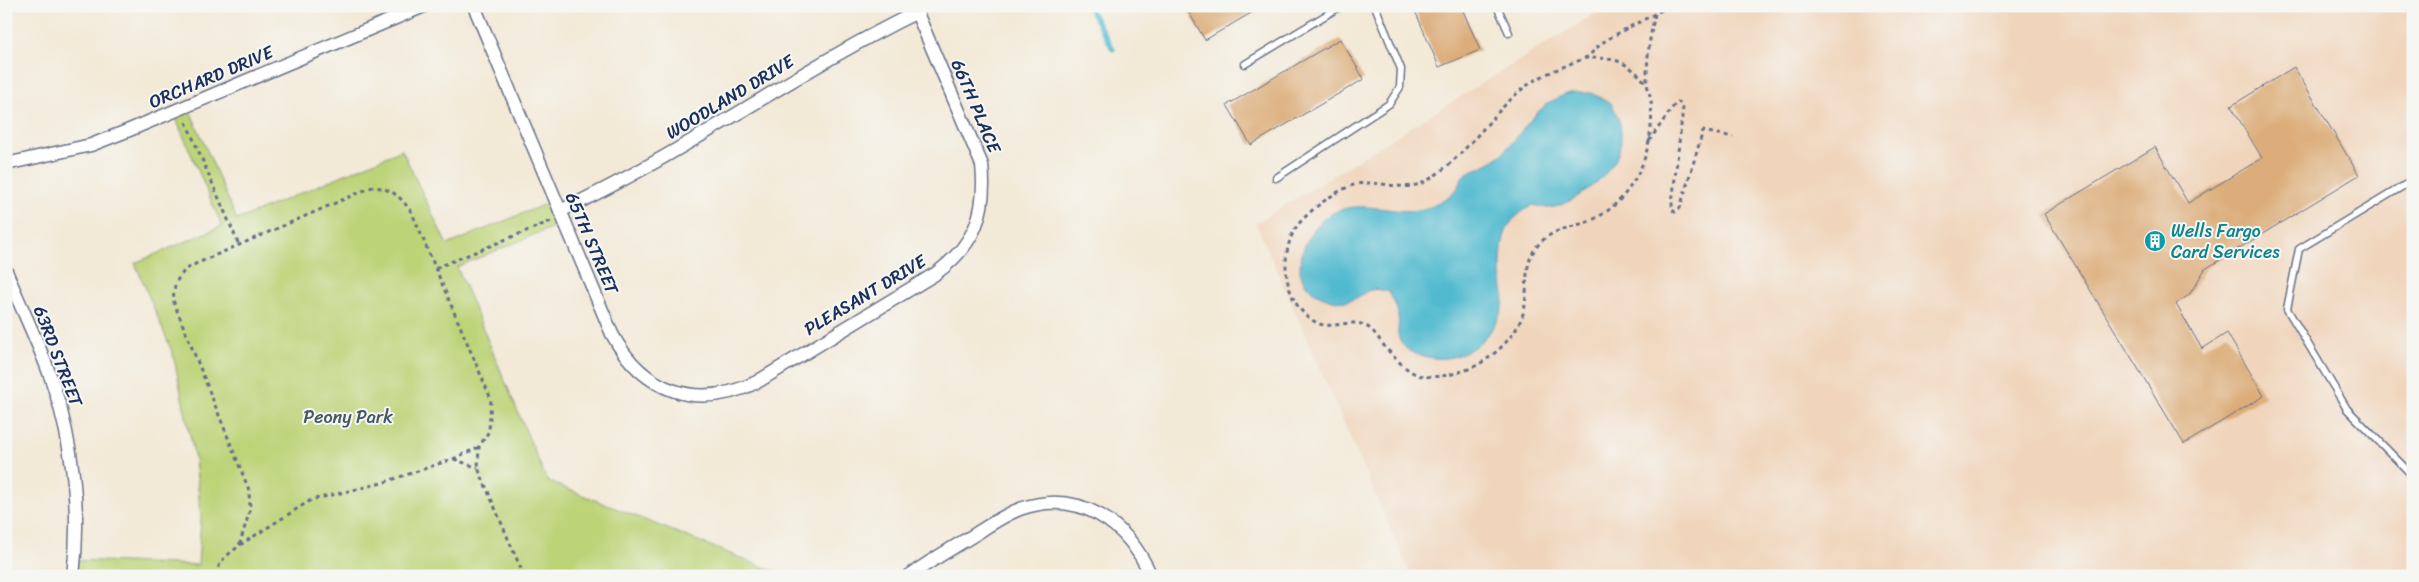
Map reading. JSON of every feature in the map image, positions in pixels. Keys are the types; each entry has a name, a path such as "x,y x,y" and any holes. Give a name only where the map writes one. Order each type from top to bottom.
{"street":[{"name":"ORCHARD DRIVE","path":"6,164 91,145 424,6"},
{"name":"65TH STREET","path":"474,6 612,334 622,353 634,367 651,380 669,390 688,395 709,396 728,393 757,382"},
{"name":"WOODLAND DRIVE","path":"561,213 618,183 915,9"},
{"name":"66TH PLACE","path":"915,9 982,165 984,187 982,207 977,223"},
{"name":"PLEASANT DRIVE","path":"757,382 936,274 951,262 964,247 977,223"},
{"name":"63RD STREET","path":"6,271 53,384 64,425 72,466 76,506 73,576"},
{"path":"909,576 1002,518 1020,509 1041,504 1063,504 1097,513 1120,530 1142,556 1151,576"}],"lane":[{"path":"1245,64 1341,6"},
{"path":"1276,178 1389,104 1400,87 1401,69 1375,6"},
{"path":"1497,6 1510,33"},
{"path":"2413,180 2299,249 2287,309 2347,409 2413,476"}],"path":[{"path":"1655,14 1647,58 1646,83 1651,99 1649,142 1642,164 1632,184 1615,206 1592,220 1551,233 1530,255 1525,308 1516,328 1499,350 1477,365 1450,374 1421,376 1399,362 1366,326 1357,323 1330,326 1319,324 1307,316 1298,306 1289,289 1286,264 1289,242 1297,227 1312,210 1328,198 1362,182 1400,187 1414,186 1427,180 1453,160 1507,103 1524,88 1560,68 1584,58 1602,43 1669,6"},
{"path":"1584,58 1615,59 1631,66 1646,83"},
{"path":"1649,142 1676,102 1679,102 1683,108 1672,204 1674,212 1680,208 1703,132 1733,137"},
{"path":"180,109 239,245"},
{"path":"239,546 250,510 249,490 174,303 173,293 180,276 185,270 372,187 381,187 396,193 412,213 491,399 489,431 479,447 478,468 524,576"},
{"path":"436,268 561,213"},
{"path":"218,576 219,566 224,558 239,546 311,500 382,483 453,459 479,447"},
{"path":"453,459 478,468"},
{"path":"654,576 698,573 724,576"}],"shaded area":[{"path":"1607,6 2413,6 2413,576 1411,576 1256,223"}],"green space":[{"name":"Peony Park","path":"188,106 237,220 402,150 447,245 555,200 565,222 457,267 547,481 786,576 73,576 75,560 198,565 201,518 195,459 173,354 135,263 222,226 173,112"}],"water":[{"path":"1570,93 1591,93 1611,103 1617,114 1620,126 1619,151 1609,169 1580,195 1558,206 1549,208 1533,205 1509,225 1501,255 1504,299 1502,309 1490,332 1472,349 1449,358 1436,358 1413,353 1405,348 1399,339 1397,310 1389,292 1374,290 1365,292 1347,301 1340,301 1327,298 1310,290 1300,271 1304,246 1315,228 1329,215 1343,209 1358,207 1404,211 1420,210 1435,205 1445,199 1459,186 1464,175 1491,162 1504,151 1546,105"}],"building":[{"path":"1185,6 1263,6 1205,40"},
{"path":"1413,6 1461,6 1480,50 1439,67"},
{"path":"1340,39 1364,79 1251,145 1227,105"},
{"name":"Wells Fargo Card Services","path":"2294,67 2359,175 2205,269 2189,295 2176,304 2202,349 2227,333 2264,396 2184,444 2044,214 2155,147 2188,203 2262,158 2231,106"}],"waterway":[{"path":"1088,6 1113,49"}],"place":[{"name":"Wells Fargo Card Services","path":"2155,241"}]}
